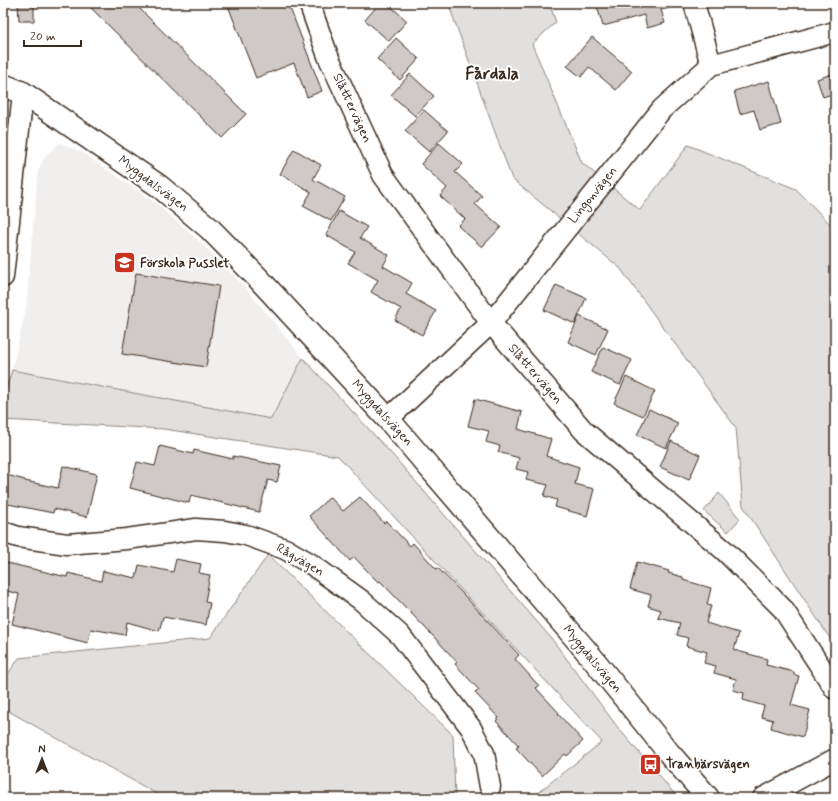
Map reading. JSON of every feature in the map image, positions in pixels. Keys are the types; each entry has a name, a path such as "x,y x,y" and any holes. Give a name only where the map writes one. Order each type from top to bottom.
{"street":[{"name":"Slåttervägen","path":"310,3 328,56 383,175 491,323 584,431 725,551 783,610 835,690"},
{"path":"694,3 711,65"},
{"name":"Lingonvägen","path":"388,419 491,323 662,109 711,65 835,32"},
{"name":"Myggdalsvägen","path":"3,85 23,93 159,186 209,228 257,277 388,419 589,654 669,753 708,798"},
{"path":"3,277 23,93"},
{"name":"Rågvägen","path":"3,532 18,537 67,544 127,539 196,529 224,531 246,535 285,549 311,564 361,600 400,635 471,728 484,753 490,787"},
{"path":"763,798 835,759"}],"shaded area":[{"path":"448,3 549,3 556,22 532,44 582,163 640,210 688,145 796,189 835,229 835,646 743,506 736,428 620,268 512,179"},
{"name":"Förskola Pusslet","path":"60,143 81,152 153,201 198,240 244,286 303,358 271,419 12,370 26,309 38,171 46,155"},
{"path":"303,358 390,452 551,638 619,729 678,798 531,798 602,742 338,456 164,429 3,420 3,399 12,370 271,419"},
{"path":"719,493 740,519 728,532 704,511"},
{"path":"268,555 453,735 455,798 164,798 3,708 3,681 19,658 210,638"}],"building":[{"path":"18,3 34,3 34,21 19,21"},
{"path":"86,3 134,3 246,114 222,138"},
{"path":"227,3 288,3 322,91 307,97 294,63 256,78"},
{"path":"380,3 387,3 407,21 389,41 365,20"},
{"path":"596,3 669,3 670,8 661,10 665,23 647,28 644,15 603,26"},
{"path":"592,37 632,71 616,90 589,67 581,77 567,66"},
{"path":"396,38 419,59 400,80 377,59"},
{"path":"835,73 835,93 823,97 817,79"},
{"path":"410,74 434,96 415,116 391,95"},
{"path":"769,81 781,124 760,130 754,110 740,114 734,91"},
{"path":"424,110 448,131 429,152 405,131"},
{"path":"439,143 463,164 455,172 482,196 475,204 501,227 482,247 458,226 465,219 440,196 447,188 421,164"},
{"path":"294,149 321,165 313,179 345,197 331,221 303,206 311,192 280,174"},
{"path":"339,211 367,227 360,238 389,255 383,266 412,283 406,294 436,311 422,335 395,320 401,309 371,292 378,280 348,263 355,252 326,235"},
{"path":"136,273 219,286 206,367 122,354"},
{"path":"556,285 586,298 575,324 544,310"},
{"path":"579,316 608,329 596,355 568,342"},
{"path":"603,347 632,360 620,385 591,372"},
{"path":"626,377 655,391 643,416 614,403"},
{"path":"475,399 522,412 518,429 551,439 546,456 579,467 575,484 594,489 587,516 555,507 557,500 544,496 548,485 526,480 528,472 516,469 519,458 498,452 500,446 486,442 489,431 468,426"},
{"path":"649,409 678,423 666,448 637,435"},
{"path":"671,441 700,455 689,480 660,467"},
{"path":"160,446 193,454 194,450 233,459 233,456 281,466 277,482 268,480 259,512 191,495 189,503 130,488 137,462 155,466"},
{"path":"63,466 97,474 87,517 54,509 53,513 3,503 3,474 25,481 58,488"},
{"path":"330,497 343,511 360,497 384,523 386,521 410,546 413,543 436,569 438,568 463,594 519,655 515,659 539,686 536,688 583,741 567,756 565,754 542,776 516,748 519,746 496,721 499,718 475,693 479,690 455,664 457,662 380,581 378,582 354,557 350,561 309,516"},
{"path":"176,559 201,564 199,573 210,575 205,602 210,603 206,625 163,617 159,631 127,622 125,635 91,629 88,643 12,624 19,594 3,590 3,562 67,577 68,573 101,581 103,571 136,578 139,565 173,572"},
{"path":"637,562 669,571 668,573 683,577 683,580 711,588 707,605 711,606 706,623 739,633 734,650 767,659 766,665 794,672 794,675 799,676 791,705 810,710 803,737 771,728 773,720 761,717 764,706 743,700 744,693 733,690 736,679 714,673 716,666 704,663 707,652 686,646 688,638 677,635 680,623 658,618 661,610 648,606 651,595 630,589"}],"place":[{"name":"Förskola Pusslet","path":"125,263"},
{"name":"Tranbärsvägen","path":"650,764"}],"district":[{"name":"Fårdala","path":"492,74"}]}
